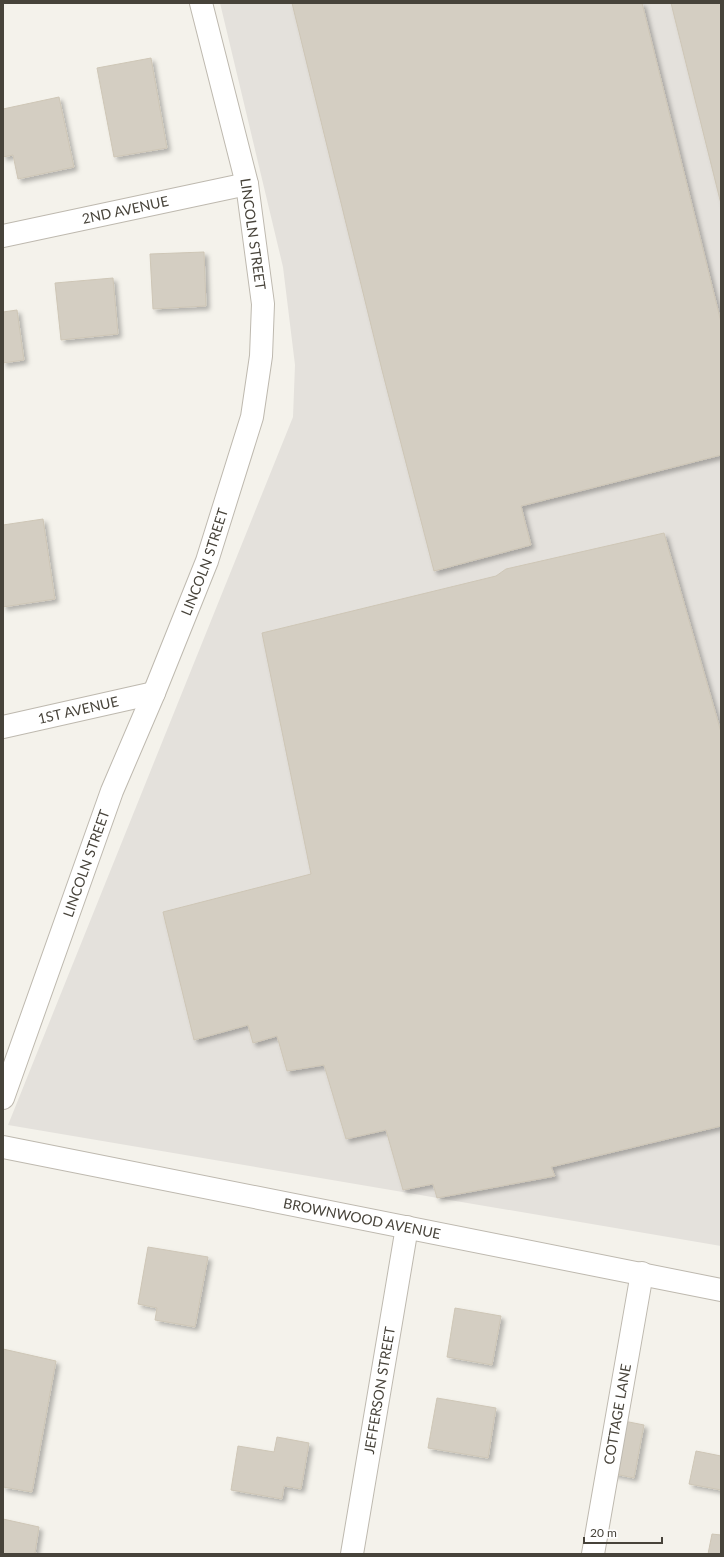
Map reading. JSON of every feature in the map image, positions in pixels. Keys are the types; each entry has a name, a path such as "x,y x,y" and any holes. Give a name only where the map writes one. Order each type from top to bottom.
{"street":[{"name":"LINCOLN STREET","path":"3,1098 112,791 154,693 207,561 252,417 261,356 263,304 247,184 201,3"},
{"name":"2ND AVENUE","path":"3,236 247,184"},
{"name":"1ST AVENUE","path":"3,728 154,693"},
{"name":"BROWNWOOD AVENUE","path":"3,1147 642,1273 721,1290"},
{"name":"JEFFERSON STREET","path":"352,1554 407,1227"},
{"name":"COTTAGE LANE","path":"593,1554 642,1273"}],"shaded area":[{"path":"220,3 721,3 721,1246 8,1125 293,417 295,365 283,267"}],"building":[{"path":"292,3 642,3 721,322 721,455 521,506 531,545 434,571 382,370"},
{"path":"671,3 721,3 721,204"},
{"path":"151,58 167,148 114,157 97,68"},
{"path":"59,97 74,167 18,179 13,155 3,157 3,109"},
{"path":"204,252 206,306 153,309 150,254"},
{"path":"113,278 118,334 61,340 55,283"},
{"path":"17,310 24,360 3,363 3,312"},
{"path":"43,519 55,599 3,607 3,525"},
{"path":"664,533 721,732 721,1126 551,1167 555,1176 437,1198 433,1184 403,1190 386,1130 346,1139 324,1065 287,1071 277,1036 253,1043 248,1025 194,1040 163,912 311,874 262,633 496,576 506,569"},
{"path":"148,1247 208,1257 195,1327 155,1320 157,1308 138,1304"},
{"path":"455,1308 501,1316 492,1365 447,1357"},
{"path":"3,1349 56,1361 32,1492 3,1487"},
{"path":"437,1398 496,1408 488,1458 428,1448"},
{"path":"619,1420 644,1425 634,1478 610,1473"},
{"path":"277,1437 309,1443 301,1489 284,1486 282,1499 231,1490 238,1446 274,1452"},
{"path":"696,1451 721,1456 721,1490 689,1484"},
{"path":"3,1519 39,1527 35,1553 40,1554 3,1554"},
{"path":"712,1534 721,1535 721,1554 708,1554"}]}
